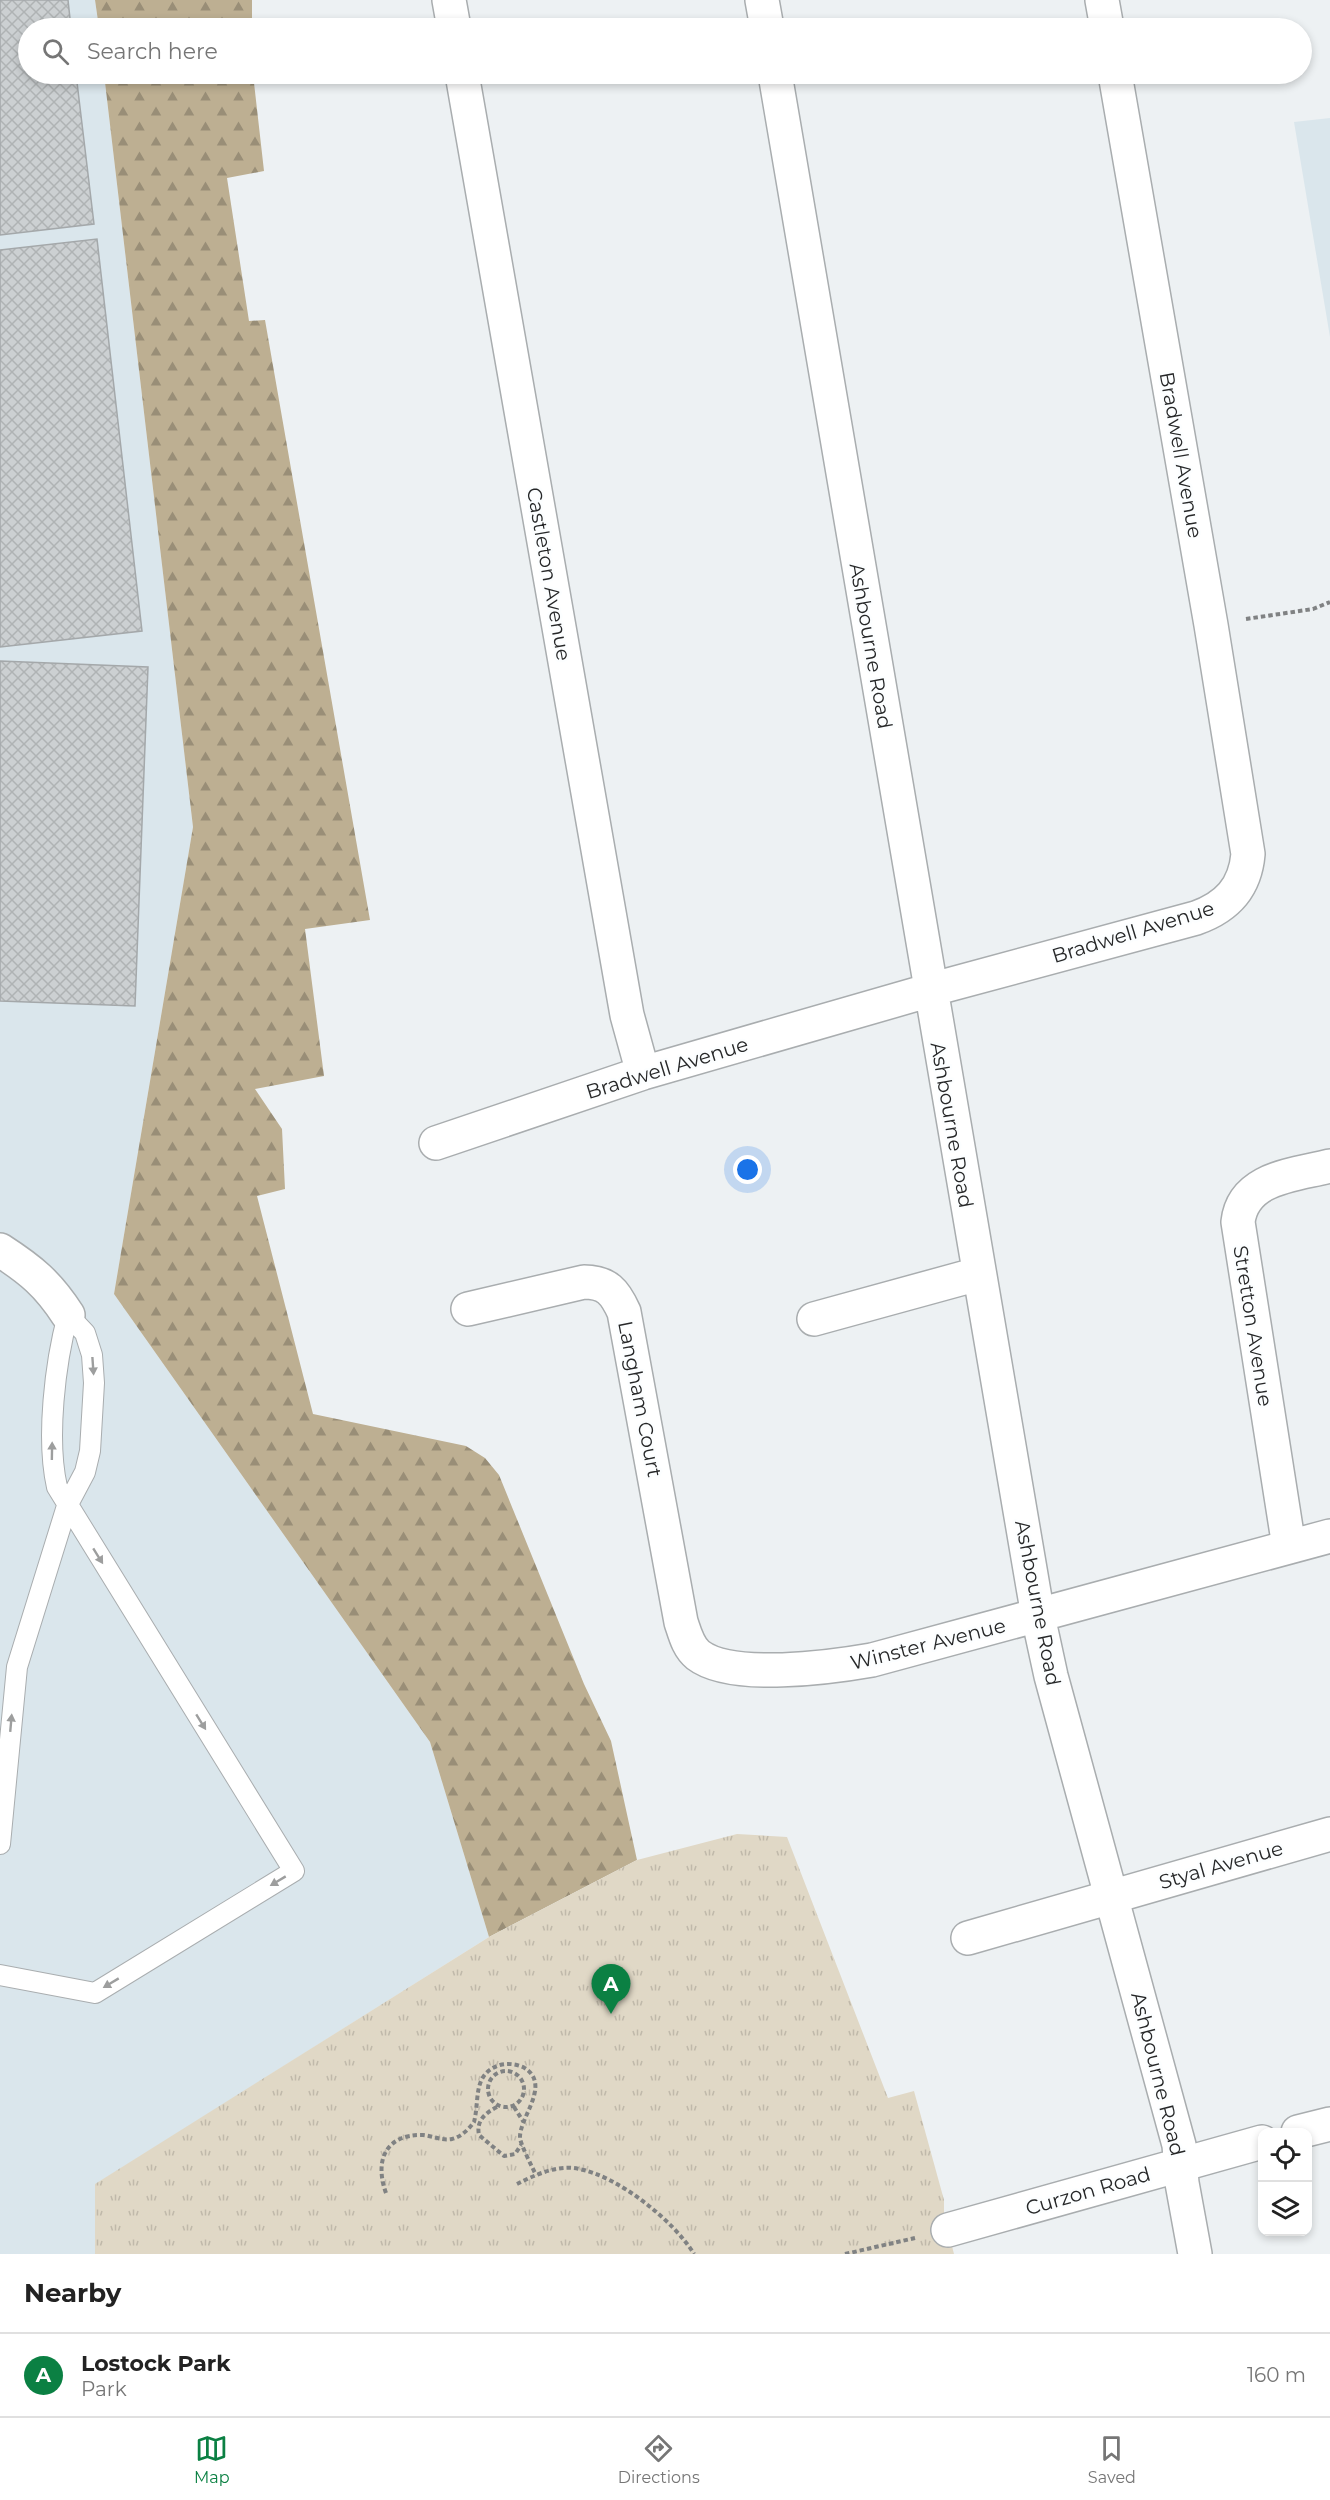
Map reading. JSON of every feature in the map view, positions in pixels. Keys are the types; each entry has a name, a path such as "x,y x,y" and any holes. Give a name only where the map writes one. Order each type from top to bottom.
{"street":[{"path":"449,0 452,18"},
{"path":"762,0 765,18"},
{"path":"1102,0 1105,18"},
{"name":"Castleton Avenue","path":"464,84 627,1015 643,1073"},
{"name":"Ashbourne Road","path":"776,84 1038,1616 1051,1676 1179,2145 1195,2254"},
{"name":"Bradwell Avenue","path":"436,1143 643,1073 929,990 1196,918 1215,910 1231,899 1244,877 1248,854 1211,625 1117,84"},
{"name":"Stretton Avenue","path":"1289,1547 1238,1222 1242,1202 1255,1188 1330,1166"},
{"path":"0,1250 35,1274 52,1291 68,1315"},
{"path":"814,1319 978,1274"},
{"name":"Langham Court","path":"468,1309 584,1282 597,1282 609,1287 619,1300 624,1312 681,1623 690,1646 697,1654"},
{"name":"Winster Avenue","path":"697,1654 709,1661 725,1665 756,1668 840,1666 872,1660 1038,1616 1330,1536"},
{"name":"Styal Avenue","path":"968,1938 1330,1834"},
{"path":"1312,2129 1330,2124"},
{"name":"Curzon Road","path":"948,2230 1258,2143"}],"lane":[{"path":"0,1844 17,1666 67,1506 85,1472 90,1451 94,1383 92,1355 85,1333 68,1315"},
{"path":"0,1975 95,1993 294,1871 57,1487 52,1466 57,1368 68,1315"}],"path":[{"path":"1211,625 1312,609 1330,602"},
{"path":"503,2071 505,2064"},
{"path":"505,2064 521,2066 532,2078 534,2096 523,2121 521,2145 511,2156 498,2154 479,2135 477,2123 479,2081 491,2069 505,2064"},
{"path":"386,2193 382,2167 388,2148 395,2141 411,2135 452,2139 497,2107 514,2107 524,2096 524,2088 519,2076 503,2071 495,2073 488,2086 489,2095 497,2107"},
{"path":"514,2107 523,2121"},
{"path":"521,2145 526,2150 536,2175"},
{"path":"517,2184 536,2175 564,2168 579,2168 612,2182 672,2227 694,2254"},
{"path":"848,2254 948,2230"}],"shaded area":[{"path":"0,0 95,0 98,18 18,18 18,84 105,84 193,827 114,1294 430,1742 489,1937 96,2184 95,2254 0,2254"},
{"path":"1330,118 1330,337 1294,122"}],"green space":[{"path":"95,0 252,0 252,18 98,18"},
{"path":"105,84 254,84 264,171 227,178 249,321 265,320 370,920 305,929 324,1076 255,1089 282,1129 285,1189 257,1196 313,1414 466,1446 485,1458 499,1475 584,1684 611,1741 637,1860 489,1937 430,1742 114,1294 193,827"},
{"path":"737,1834 787,1837 888,2098 914,2091 944,2200 944,2215 954,2254 95,2254 95,2184 489,1937 637,1860"}],"building":[{"path":"0,0 68,0 70,18 18,18 18,84 77,84 94,224 0,235"},
{"path":"97,239 142,631 0,647 0,250"},
{"path":"0,661 148,667 135,1006 0,1001"}],"place":[{"name":"Lostock Park","path":"611,2014"}]}
